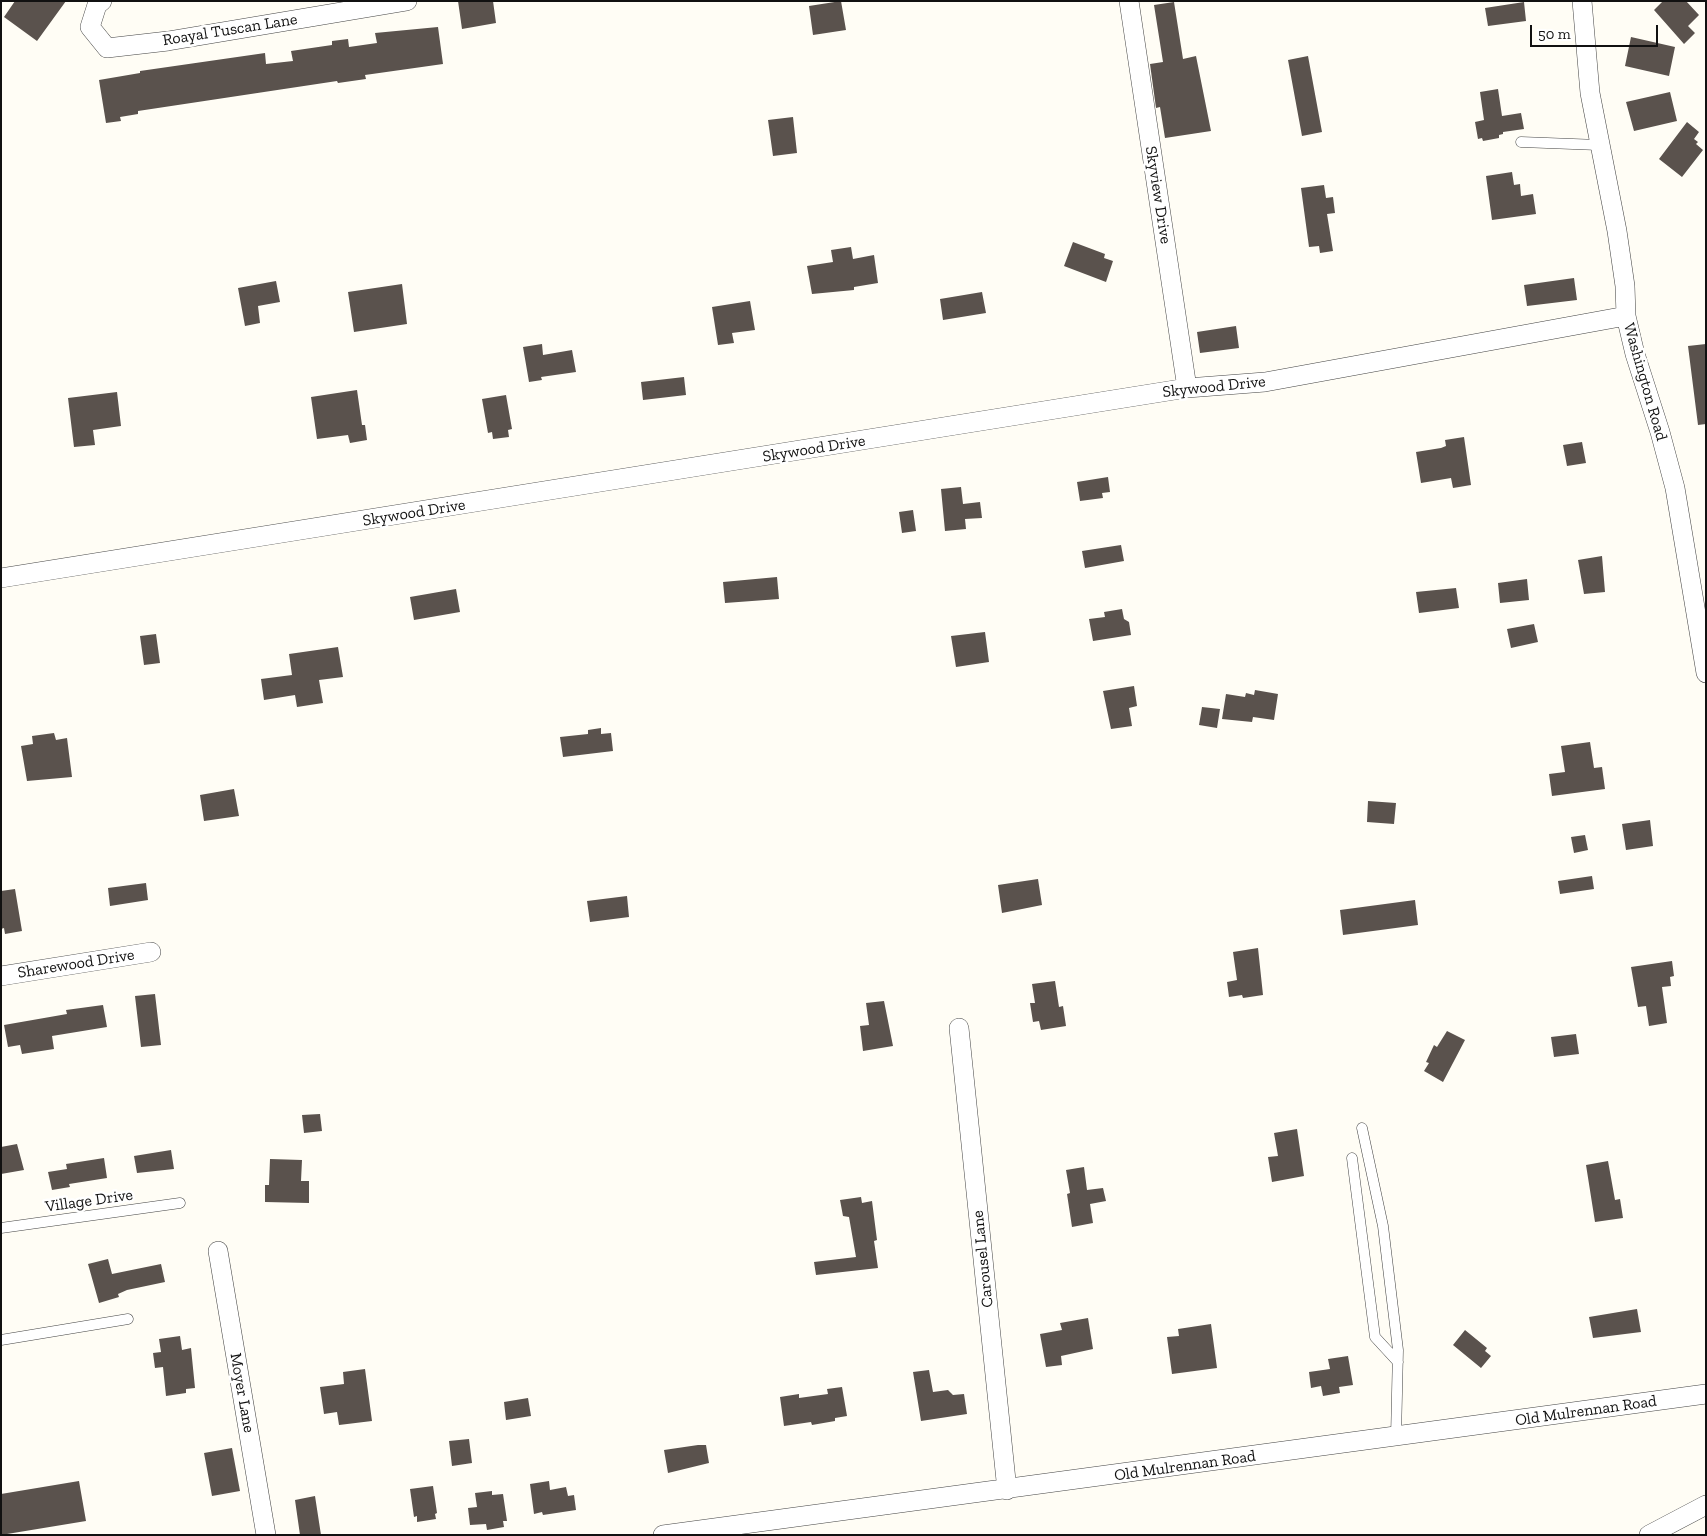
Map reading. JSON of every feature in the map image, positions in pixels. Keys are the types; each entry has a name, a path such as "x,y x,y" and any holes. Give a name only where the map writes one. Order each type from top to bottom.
{"street":[{"name":"Roayal Tuscan Lane","path":"102,1 98,5 90,27 106,48 168,41 407,1"},
{"name":"Skyview Drive","path":"1129,1 1187,388"},
{"name":"Washington Road","path":"1582,1 1590,93 1617,232 1625,286 1626,316 1634,354 1660,432 1675,488 1706,673"},
{"name":"Skywood Drive","path":"1,578 1187,388 1265,382 1626,316"},
{"name":"Sharewood Drive","path":"1,976 151,952"},
{"name":"Carousel Lane","path":"959,1028 1007,1490"},
{"name":"Moyer Lane","path":"218,1252 266,1535"},
{"name":"Old Mulrennan Road","path":"664,1535 1706,1394"},
{"path":"1649,1535 1706,1506"}],"lane":[{"path":"1521,142 1599,145"},
{"path":"1362,1128 1383,1226 1398,1362 1396,1437"},
{"path":"1352,1158 1375,1337 1398,1362"},
{"name":"Village Drive","path":"1,1228 180,1203"},
{"path":"1,1340 128,1319"}],"building":[{"path":"15,1 66,1 37,41 4,17"},
{"path":"458,1 493,1 496,23 462,29"},
{"path":"841,1 846,30 813,35 809,6"},
{"path":"1663,1 1686,1 1699,15 1688,26 1695,33 1684,44 1654,10"},
{"path":"1174,2 1183,59 1196,56 1211,131 1165,138 1160,107 1156,108 1150,64 1163,62 1154,5"},
{"path":"1524,2 1526,21 1488,26 1485,8"},
{"path":"438,27 443,64 365,75 366,79 338,83 337,81 138,111 138,114 120,117 121,121 106,123 99,80 140,73 140,71 265,53 266,64 293,61 291,51 332,45 332,41 348,39 349,47 377,43 375,33"},
{"path":"1631,37 1675,47 1669,76 1625,66"},
{"path":"1308,56 1322,132 1302,136 1288,60"},
{"path":"1498,89 1502,116 1521,113 1524,129 1503,132 1503,134 1499,135 1499,138 1483,141 1482,138 1478,139 1475,122 1484,120 1480,92"},
{"path":"1670,92 1677,121 1634,131 1626,102"},
{"path":"793,117 797,153 773,156 768,120"},
{"path":"1687,122 1699,132 1694,139 1698,142 1696,144 1703,150 1682,177 1659,159"},
{"path":"1512,172 1514,185 1520,184 1521,196 1533,194 1536,214 1492,220 1486,176"},
{"path":"1324,185 1326,198 1333,197 1335,213 1327,214 1333,251 1320,253 1319,246 1309,247 1301,188"},
{"path":"1073,242 1105,254 1104,258 1113,261 1106,282 1064,266"},
{"path":"851,247 853,259 874,255 878,283 854,287 854,290 812,294 807,266 833,262 831,250"},
{"path":"1574,278 1577,300 1527,306 1524,285"},
{"path":"276,281 280,302 258,306 260,323 245,326 238,288"},
{"path":"402,284 407,324 354,332 348,292"},
{"path":"982,292 986,313 943,320 940,299"},
{"path":"750,301 755,330 732,333 734,343 718,345 712,307"},
{"path":"1236,326 1239,348 1200,353 1197,332"},
{"path":"542,344 543,355 572,350 576,372 541,377 542,380 529,382 523,347"},
{"path":"1706,344 1706,424 1698,425 1688,346"},
{"path":"684,377 686,395 643,400 641,382"},
{"path":"357,390 362,425 365,425 367,440 350,443 348,435 317,439 311,397"},
{"path":"117,392 121,426 93,430 95,445 74,447 68,398"},
{"path":"506,395 512,429 508,430 509,437 493,439 492,432 488,433 482,399"},
{"path":"1464,437 1471,485 1453,488 1451,478 1421,483 1416,452 1441,448 1446,446 1445,440"},
{"path":"1582,442 1586,463 1567,466 1563,445"},
{"path":"1108,477 1110,492 1102,493 1103,498 1080,501 1077,482"},
{"path":"961,487 963,504 980,502 982,518 965,519 966,529 945,531 941,489"},
{"path":"913,510 916,531 902,533 899,512"},
{"path":"1121,545 1124,561 1085,568 1082,551"},
{"path":"1602,556 1605,592 1584,594 1578,560"},
{"path":"777,577 779,599 725,603 723,582"},
{"path":"1527,579 1529,600 1500,603 1498,583"},
{"path":"1456,588 1459,608 1419,613 1416,592"},
{"path":"456,589 460,612 414,620 410,597"},
{"path":"1122,609 1124,619 1129,622 1131,635 1093,641 1089,619 1105,617 1104,612"},
{"path":"1534,624 1538,642 1511,648 1507,629"},
{"path":"985,632 989,662 956,667 951,636"},
{"path":"156,634 160,663 144,665 140,636"},
{"path":"338,647 343,677 319,680 323,703 297,707 295,695 264,700 261,679 292,675 289,654"},
{"path":"1134,686 1137,706 1129,708 1132,726 1111,729 1103,691"},
{"path":"1255,690 1278,694 1274,720 1253,717 1252,722 1222,719 1226,694 1245,697 1246,693 1254,695"},
{"path":"1202,707 1220,709 1217,728 1199,725"},
{"path":"601,728 601,734 611,733 613,751 563,757 560,737 588,734 588,730"},
{"path":"54,733 56,740 67,738 72,777 27,781 21,746 33,744 32,736"},
{"path":"1590,742 1594,768 1602,767 1605,789 1552,796 1549,774 1565,772 1561,746"},
{"path":"234,789 239,816 204,821 200,795"},
{"path":"1368,801 1396,803 1394,824 1367,822"},
{"path":"1650,820 1653,846 1626,850 1622,824"},
{"path":"1585,835 1588,850 1574,853 1571,837"},
{"path":"1592,876 1594,889 1560,894 1558,881"},
{"path":"1038,879 1042,905 1002,913 998,885"},
{"path":"146,883 148,900 110,906 108,888"},
{"path":"15,889 22,931 5,934 4,928 1,929 1,891"},
{"path":"627,896 629,917 590,922 587,901"},
{"path":"1415,900 1418,925 1343,935 1340,910"},
{"path":"1258,948 1263,995 1243,998 1242,995 1229,997 1227,982 1237,980 1233,952"},
{"path":"1672,961 1674,976 1670,977 1671,986 1662,987 1667,1023 1649,1026 1646,1006 1638,1007 1631,967"},
{"path":"1055,981 1059,1007 1063,1006 1066,1026 1041,1030 1039,1021 1033,1022 1030,1003 1035,1003 1032,984"},
{"path":"155,994 161,1045 141,1047 135,996"},
{"path":"884,1001 893,1046 863,1051 860,1026 869,1025 866,1003"},
{"path":"103,1005 107,1027 52,1036 54,1049 22,1054 20,1045 8,1047 4,1025 67,1014 66,1010"},
{"path":"1447,1031 1465,1040 1443,1082 1424,1071 1429,1063 1426,1062 1434,1045 1437,1047"},
{"path":"1576,1034 1579,1054 1554,1057 1551,1037"},
{"path":"320,1114 322,1131 304,1133 302,1115"},
{"path":"1297,1129 1304,1176 1272,1182 1268,1157 1278,1156 1274,1133"},
{"path":"17,1144 24,1170 1,1174 1,1147"},
{"path":"171,1150 174,1169 137,1173 134,1156"},
{"path":"104,1158 107,1178 69,1184 70,1187 52,1190 48,1172 67,1169 66,1164"},
{"path":"270,1159 302,1160 301,1181 309,1181 309,1203 265,1202 265,1185 269,1185"},
{"path":"1608,1161 1615,1200 1620,1199 1623,1218 1595,1222 1586,1165"},
{"path":"1084,1167 1087,1190 1103,1188 1106,1201 1090,1204 1093,1223 1072,1227 1067,1194 1070,1193 1066,1170"},
{"path":"861,1197 862,1203 872,1201 877,1240 874,1241 878,1268 816,1275 814,1262 856,1257 849,1217 843,1216 840,1200"},
{"path":"108,1259 112,1274 161,1264 165,1282 127,1290 118,1294 119,1297 99,1303 88,1264"},
{"path":"1637,1309 1641,1332 1593,1338 1589,1317"},
{"path":"1088,1318 1093,1349 1061,1356 1062,1365 1046,1367 1040,1334 1062,1330 1060,1323"},
{"path":"1211,1324 1217,1368 1172,1374 1167,1337 1179,1336 1178,1329"},
{"path":"1465,1330 1487,1348 1485,1351 1491,1356 1481,1368 1453,1345"},
{"path":"180,1336 182,1350 191,1348 195,1388 186,1389 186,1393 166,1396 163,1367 155,1368 153,1353 161,1352 159,1339"},
{"path":"1348,1356 1353,1385 1339,1387 1340,1393 1323,1396 1321,1386 1311,1388 1309,1372 1330,1369 1328,1359"},
{"path":"365,1369 372,1421 339,1425 337,1412 324,1414 320,1387 344,1384 343,1372"},
{"path":"929,1370 933,1392 948,1390 953,1395 964,1394 967,1414 921,1421 913,1372"},
{"path":"842,1387 847,1416 835,1418 835,1421 812,1425 811,1422 784,1426 780,1397 799,1394 799,1398 828,1394 827,1389"},
{"path":"528,1398 531,1416 506,1420 504,1402"},
{"path":"469,1439 472,1463 452,1466 449,1441"},
{"path":"706,1445 709,1463 668,1473 664,1450"},
{"path":"232,1448 240,1491 212,1496 204,1453"},
{"path":"79,1481 86,1521 1,1535 1,1494"},
{"path":"549,1481 550,1490 566,1487 568,1496 574,1495 576,1510 543,1515 542,1512 534,1514 530,1484"},
{"path":"433,1486 437,1513 435,1514 436,1519 417,1522 417,1516 414,1517 410,1489"},
{"path":"492,1491 492,1495 503,1494 507,1521 503,1521 504,1527 487,1530 486,1524 470,1525 468,1508 477,1507 475,1493"},
{"path":"315,1496 321,1535 300,1535 295,1500"}]}
